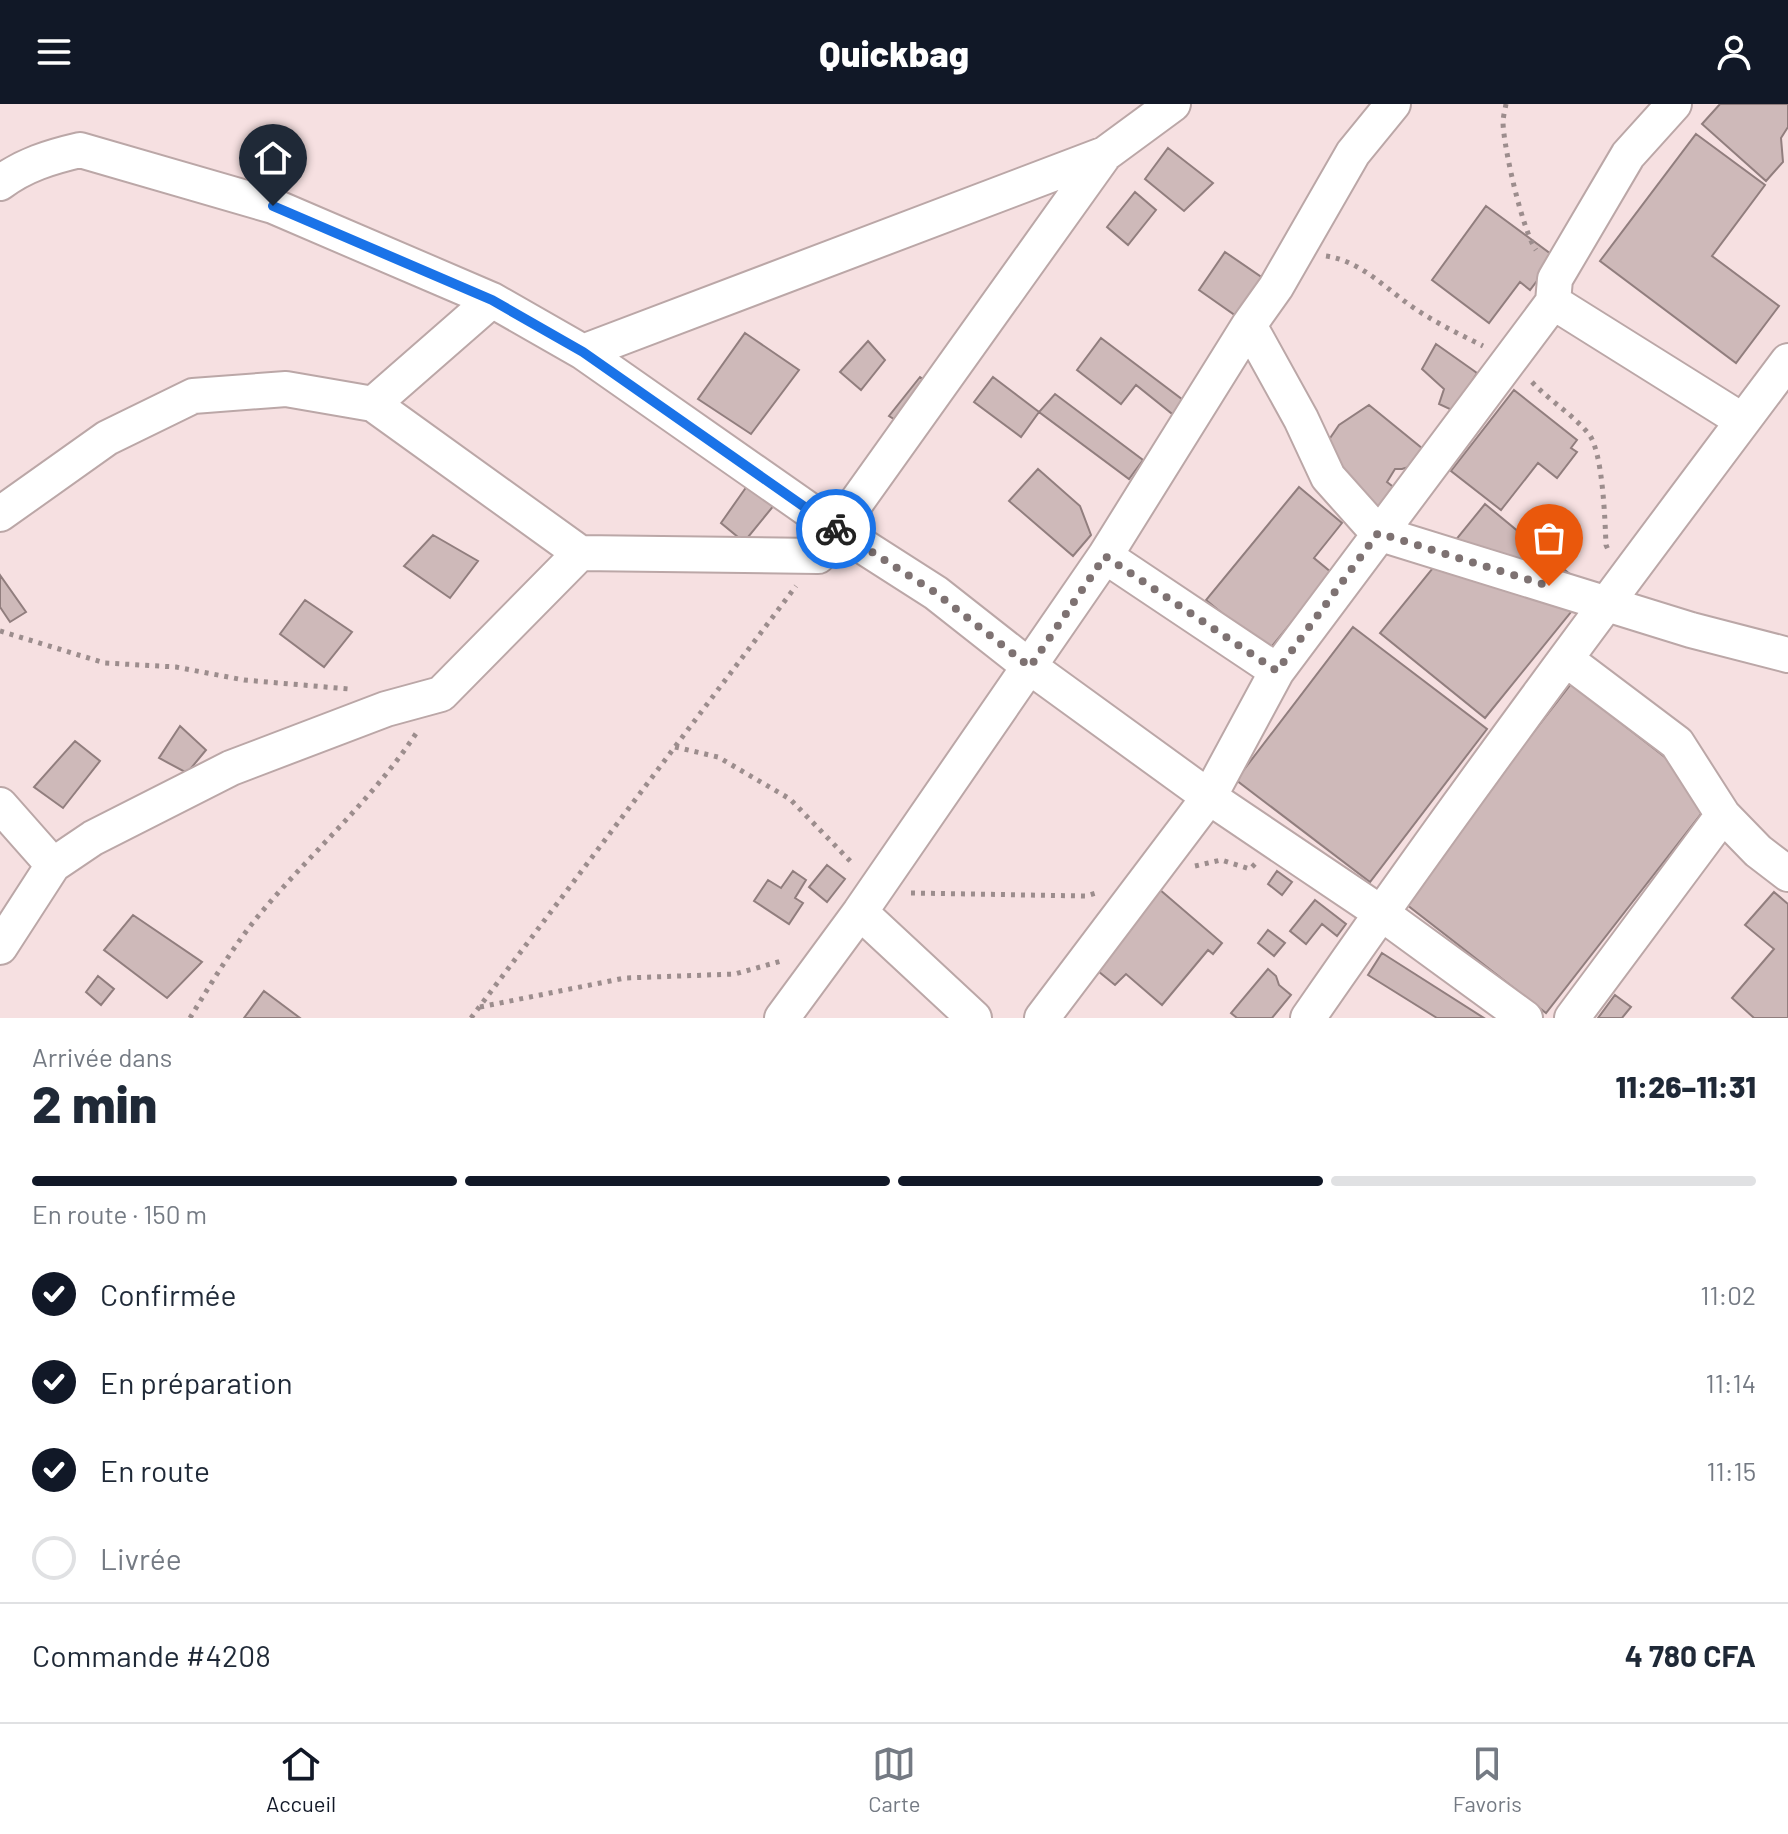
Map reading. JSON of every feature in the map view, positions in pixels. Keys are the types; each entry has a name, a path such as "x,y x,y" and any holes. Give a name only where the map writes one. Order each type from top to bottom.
{"street":[{"path":"583,352 1105,154 1173,104"},
{"path":"782,1018 867,902 1105,556 1297,252 1353,153 1393,104"},
{"path":"1042,1018 1209,797 1277,671 1510,359 1554,290 1628,155 1674,104"},
{"path":"0,183 16,171 37,162 80,150 273,206 492,300 583,352 827,543 936,593 1030,667 1209,797 1381,913 1525,1018"},
{"path":"827,543 1105,154"},
{"path":"1554,290 1743,421"},
{"path":"373,404 492,300"},
{"path":"1249,325 1301,419 1328,477 1378,533 1614,593 1788,655"},
{"path":"1308,1018 1614,593 1788,361"},
{"path":"0,514 107,438 193,396 286,389 373,404 580,553 827,543"},
{"path":"0,947 53,865 93,838 231,768 386,709 441,694 580,553"},
{"path":"1105,556 1277,671"},
{"path":"1567,660 1677,743 1723,815 1758,851 1788,874"},
{"path":"0,805 53,865"},
{"path":"1572,1018 1723,815"},
{"path":"867,902 974,1018"}],"path":[{"path":"1506,104 1503,123 1527,236 1554,290"},
{"path":"1297,252 1337,258 1370,273 1408,304 1510,359 1592,437 1602,488 1606,545 1614,593"},
{"path":"471,1018 827,543"},
{"path":"0,631 105,663 176,667 244,680 361,690"},
{"path":"190,1018 255,921 406,748 441,694"},
{"path":"675,747 718,757 790,799 846,854 867,902 1086,896 1098,892"},
{"path":"1149,877 1221,860 1250,869 1277,843"},
{"path":"479,1008 625,978 735,974 790,958"}],"building":[{"path":"1720,104 1788,104 1788,127 1781,138 1783,162 1766,181 1702,124"},
{"path":"1696,134 1765,185 1712,256 1779,306 1736,363 1600,261"},
{"path":"1168,148 1213,183 1184,211 1145,179"},
{"path":"1135,192 1156,210 1128,245 1107,227"},
{"path":"1486,206 1555,257 1530,290 1520,282 1489,323 1432,280"},
{"path":"1225,252 1276,287 1249,325 1199,290"},
{"path":"745,333 799,370 751,434 698,399"},
{"path":"1101,338 1187,403 1176,417 1136,385 1121,404 1077,370"},
{"path":"868,341 885,360 861,390 840,372"},
{"path":"1436,344 1477,373 1454,411 1439,404 1444,389 1422,369"},
{"path":"920,377 944,394 916,433 889,416"},
{"path":"993,377 1039,412 1021,437 974,402"},
{"path":"1514,390 1577,440 1571,448 1577,452 1557,478 1538,463 1501,510 1451,471"},
{"path":"1055,394 1143,460 1129,479 1039,412"},
{"path":"1369,405 1423,449 1422,463 1395,469 1387,482 1396,489 1376,519 1307,472 1339,425"},
{"path":"1038,469 1080,506 1091,535 1073,556 1009,501"},
{"path":"747,486 775,504 744,542 721,523"},
{"path":"1299,487 1342,523 1314,558 1332,573 1268,651 1206,600"},
{"path":"1485,504 1589,590 1485,718 1380,633"},
{"path":"433,535 478,561 450,598 404,566"},
{"path":"0,575 26,612 10,622 0,607"},
{"path":"305,600 352,632 324,667 280,634"},
{"path":"1353,627 1487,729 1370,882 1236,780"},
{"path":"1571,684 1715,796 1546,1013 1402,901"},
{"path":"180,726 206,750 187,773 159,758"},
{"path":"75,741 100,761 63,808 34,787"},
{"path":"827,865 845,879 827,902 809,887"},
{"path":"793,871 806,880 795,898 803,903 789,924 754,901 768,880 781,888"},
{"path":"1277,871 1292,882 1282,895 1268,884"},
{"path":"1159,889 1222,943 1213,954 1208,950 1162,1005 1126,974 1115,985 1098,971 1108,959 1102,953"},
{"path":"1774,892 1788,904 1788,1018 1754,1018 1732,998 1774,949 1745,925"},
{"path":"1315,900 1346,924 1337,936 1322,924 1306,944 1290,931"},
{"path":"133,915 202,962 167,998 104,950"},
{"path":"1268,930 1285,943 1274,956 1258,943"},
{"path":"1382,953 1484,1018 1437,1018 1368,975"},
{"path":"1268,969 1291,995 1272,1018 1237,1018 1231,1013"},
{"path":"98,976 114,989 101,1005 86,992"},
{"path":"264,991 300,1018 244,1018"},
{"path":"1615,995 1631,1007 1622,1018 1598,1018"}],"way so far":[{"path":"836,529 936,593 1030,667 1105,556 1277,671 1378,533 1549,586"}],"route":[{"path":"273,206 492,300 583,352 836,529"}]}
